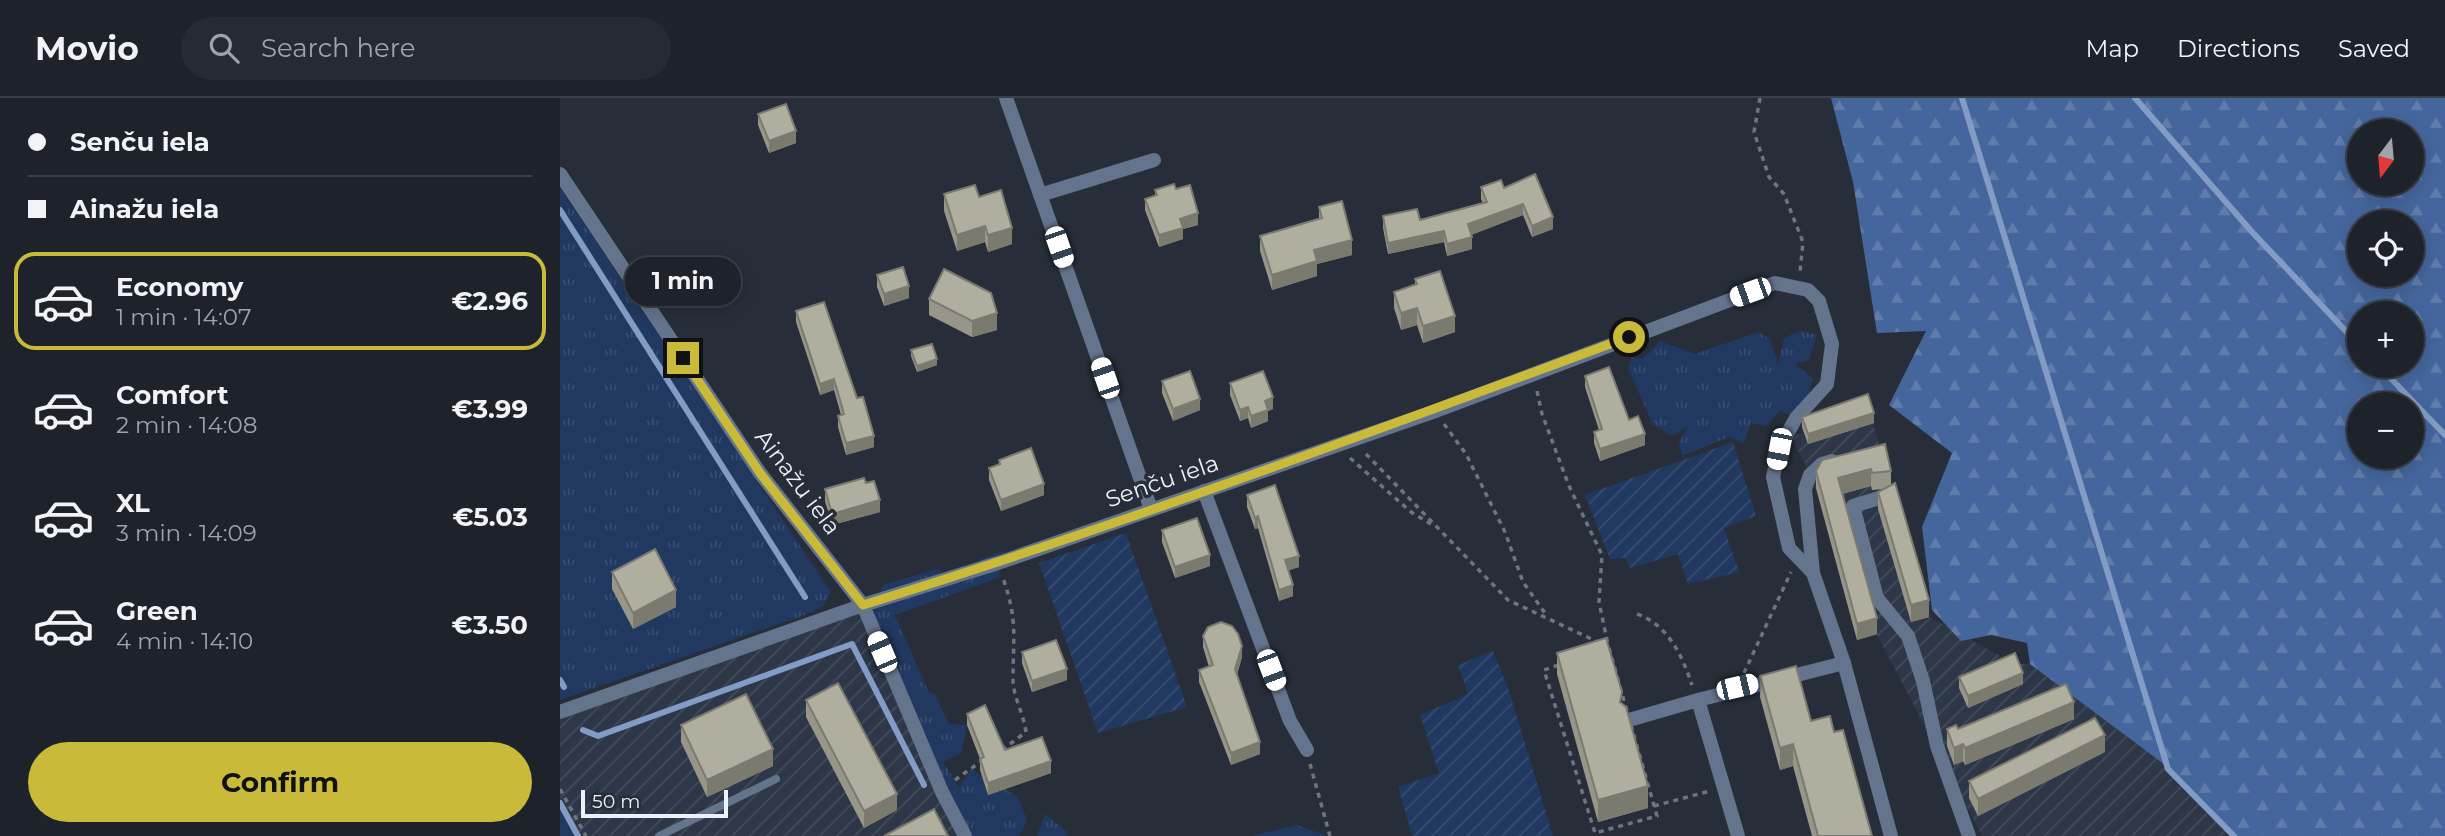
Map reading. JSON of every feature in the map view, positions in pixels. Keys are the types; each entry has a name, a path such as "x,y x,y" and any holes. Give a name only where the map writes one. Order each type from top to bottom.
{"street":[{"path":"1006,98 1151,509"},
{"path":"1040,195 1154,160"},
{"name":"Ainažu iela","path":"560,174 760,473 863,605 942,792 965,836"},
{"name":"Senču iela","path":"560,712 863,605 998,563 1433,412 1774,283 1798,287"},
{"path":"1798,287 1808,290 1819,301 1832,344 1827,384 1796,418 1779,449 1773,477 1789,548 1813,573"},
{"path":"1848,456 1822,464 1810,475 1805,489 1813,573 1844,663 1891,836"},
{"path":"1204,491 1290,721 1307,750"},
{"path":"1886,496 1853,506 1877,598 1908,636 1912,647 1923,681 1937,746 1969,836"},
{"path":"1629,720 1737,687 1844,663"},
{"path":"1698,700 1738,836"}],"lane":[{"path":"659,836 776,779"}],"path":[{"path":"1760,98 1754,132 1769,177 1784,194 1803,243 1798,287"},
{"path":"1533,373 1546,426 1569,486 1602,555 1599,602 1609,648 1657,816 1595,834 1544,670 1609,648"},
{"path":"1433,412 1466,454 1505,532 1523,582 1548,618"},
{"path":"1352,439 1508,600 1609,648"},
{"path":"1336,445 1411,512 1436,527"},
{"path":"1737,687 1797,556"},
{"path":"942,792 973,766 1011,745 1026,732 1024,713 1013,683 1016,654 1014,609 998,563"},
{"path":"1637,614 1669,635 1698,700"},
{"path":"1307,750 1330,836"},
{"path":"1654,806 1724,788"},
{"path":"560,789 586,836"}],"shaded area":[{"path":"1868,405 1929,617 2015,664 2030,664 2161,762 2233,836 1982,836 1877,635 1857,640 1813,479 1791,437 1803,433 1801,425"},
{"path":"863,605 965,836 560,836 560,712"}],"green space":[{"path":"1831,98 2445,98 2445,836 2237,836 2161,762 2030,664 2027,643 1991,635 1961,641 1932,610 1922,527 1952,453 1889,405 1926,331 1877,333 1853,182"},
{"path":"560,188 831,592 824,605 813,612 560,700"},
{"path":"1800,331 1817,335 1809,360 1795,364 1813,379 1807,398 1790,415 1780,411 1766,426 1751,423 1744,443 1729,437 1682,456 1679,443 1687,427 1673,436 1653,425 1628,368 1632,357 1642,359 1660,341 1695,354 1758,332 1770,339 1778,365 1784,338"},
{"path":"1733,442 1756,516 1724,528 1739,572 1688,584 1678,554 1630,568 1625,558 1610,559 1585,495"},
{"path":"1126,533 1187,707 1098,733 1039,563"},
{"path":"1004,551 998,578 895,615 928,691 935,695 949,724 967,725 961,753 943,762 959,787 971,769 1018,797 1027,820 1019,836 969,836 869,631 883,585 937,569 960,584 975,577 980,559"},
{"path":"1493,651 1509,691 1553,836 1412,836 1398,787 1439,773 1420,715 1468,694 1458,665"},
{"path":"560,797 581,836 560,836"},
{"path":"1045,814 1067,832 1067,836 1037,836"},
{"path":"1297,825 1327,836 1251,836"}],"building":[{"path":"786,104 796,131 769,141 758,114"},
{"path":"1535,174 1553,217 1532,226 1523,204 1468,224 1472,237 1447,244 1444,231 1388,243 1383,216 1417,209 1420,220 1487,202 1481,187 1501,180 1504,188"},
{"path":"1174,184 1176,189 1190,185 1198,213 1180,219 1183,228 1159,235 1145,199 1157,195 1155,190"},
{"path":"975,185 979,197 1001,190 1012,228 988,235 985,226 957,235 944,194"},
{"path":"1342,201 1352,240 1314,250 1317,261 1272,275 1260,236 1322,218 1319,207"},
{"path":"903,267 909,286 884,294 877,275"},
{"path":"944,269 991,293 997,313 972,321 929,299"},
{"path":"1440,271 1455,316 1423,326 1417,308 1401,313 1394,292 1417,284 1415,279"},
{"path":"824,302 857,398 863,397 874,436 846,443 838,416 844,414 834,379 820,384 796,311"},
{"path":"932,344 937,359 917,366 911,350"},
{"path":"1609,367 1629,420 1638,416 1645,434 1600,449 1594,432 1602,429 1585,376"},
{"path":"1190,371 1200,399 1173,409 1162,381"},
{"path":"1263,371 1273,397 1265,401 1268,410 1251,416 1248,407 1240,410 1230,383"},
{"path":"1868,394 1874,413 1808,434 1802,417"},
{"path":"1885,444 1891,471 1872,473 1871,469 1838,478 1877,618 1857,624 1816,471 1822,460"},
{"path":"1031,448 1044,484 1001,500 989,468 1000,464 999,460"},
{"path":"864,478 866,483 874,481 880,500 832,514 825,489"},
{"path":"1895,483 1929,600 1911,605 1878,492"},
{"path":"1275,485 1299,556 1285,560 1293,585 1279,590 1258,516 1255,518 1247,495"},
{"path":"1197,518 1210,555 1175,567 1162,530"},
{"path":"655,549 676,590 633,613 612,572"},
{"path":"1221,622 1232,626 1242,646 1235,669 1260,742 1231,753 1199,670 1213,665 1203,636 1208,627"},
{"path":"1606,638 1622,692 1620,702 1626,707 1648,786 1598,800 1557,653"},
{"path":"1056,640 1067,669 1032,681 1022,652"},
{"path":"2015,653 2023,673 1968,696 1959,677"},
{"path":"1796,666 1811,721 1830,716 1834,732 1843,730 1872,836 1818,836 1793,744 1780,748 1760,676"},
{"path":"838,683 897,794 864,811 806,700"},
{"path":"2066,684 2074,702 1965,748 1963,744 1954,748 1947,729 1956,725 1958,729"},
{"path":"746,694 773,749 707,780 681,725"},
{"path":"985,705 1005,750 1042,737 1051,761 988,783 980,759 984,757 967,714"},
{"path":"2095,718 2105,735 1978,799 1969,781"},
{"path":"934,809 948,836 884,836"}],"waterway":[{"path":"1962,98 2168,769 2234,836"},
{"path":"2135,98 2253,233 2347,332"},
{"path":"560,210 805,597"},
{"path":"2390,378 2445,435"},
{"path":"583,730 598,736 852,644 924,785"},
{"path":"560,680 564,687"},
{"path":"560,803 578,836"}],"route":[{"path":"683,358 760,473 863,605 998,563 1433,412 1629,337"}]}
